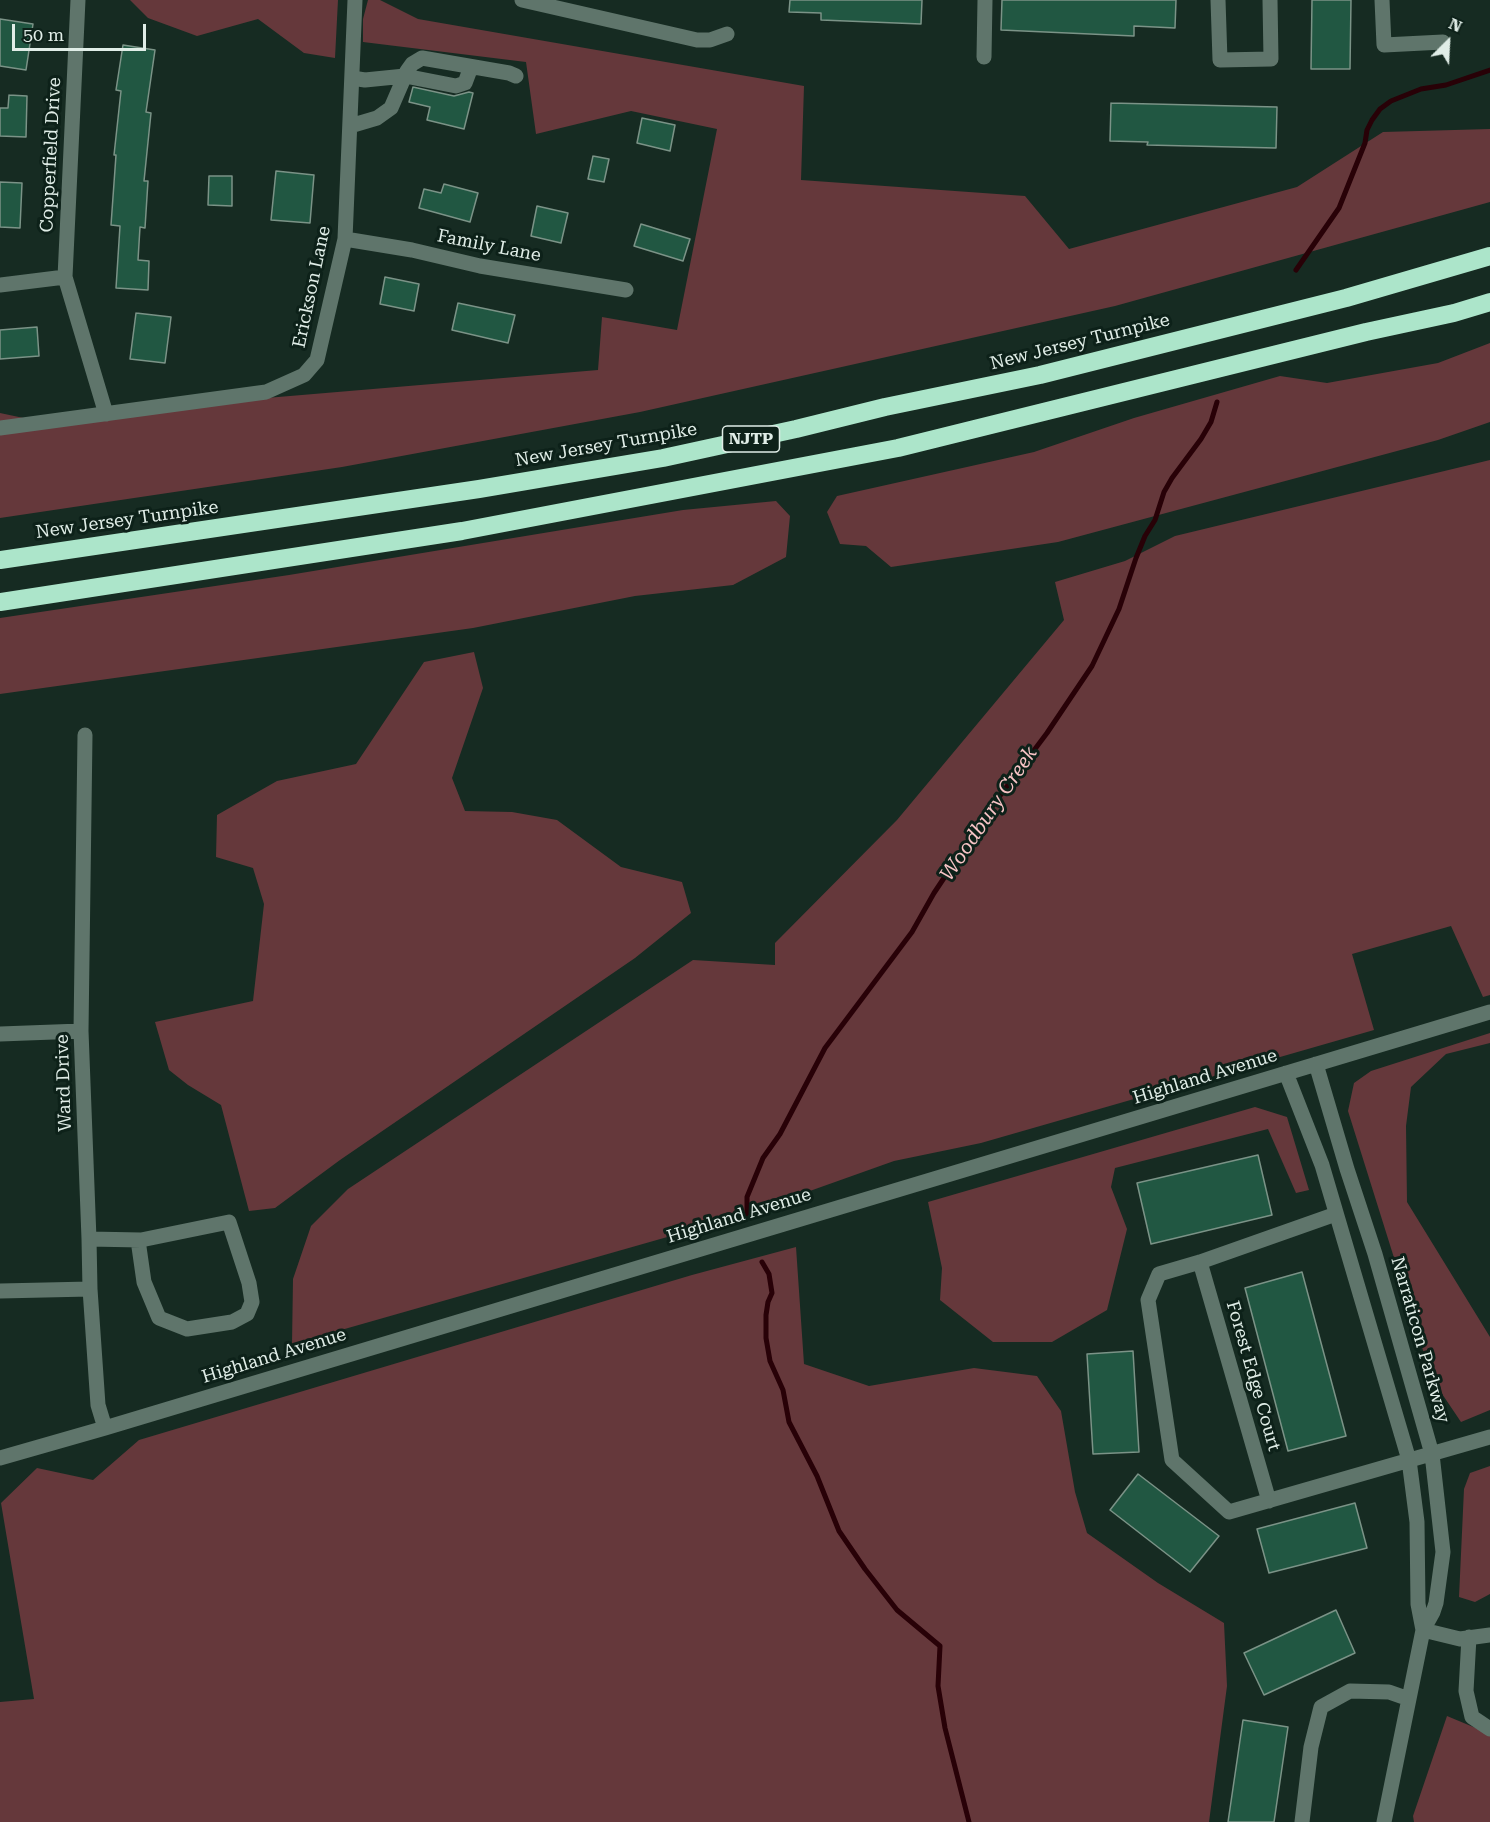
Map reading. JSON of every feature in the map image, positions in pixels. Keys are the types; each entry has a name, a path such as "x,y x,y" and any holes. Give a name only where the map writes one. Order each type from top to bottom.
{"highway":[{"name":"New Jersey Turnpike","path":"0,560 479,489 674,456 885,407 1040,375 1346,298 1490,256"},
{"name":"NJTP","path":"0,602 462,531 898,448 1366,332 1454,313 1490,302"}],"street":[{"name":"Copperfield Drive","path":"78,0 65,277 106,414"},
{"name":"Erickson Lane","path":"0,428 266,392 304,375 317,360 345,239 355,0"},
{"path":"522,0 697,40 710,40 727,34"},
{"path":"984,57 985,0"},
{"path":"1218,0 1220,60 1271,58 1270,0"},
{"path":"1382,0 1384,45 1443,42"},
{"path":"350,126 377,118 391,108 412,64 422,58 516,76"},
{"path":"352,78 365,80 405,76 456,86 465,82 471,66"},
{"name":"Family Lane","path":"345,239 412,250 480,266 626,290"},
{"path":"0,285 65,277"},
{"name":"Ward Drive","path":"85,735 81,1030 90,1289 98,1405 105,1428"},
{"name":"Highland Avenue","path":"0,1458 1490,1012"},
{"path":"0,1034 81,1030"},
{"name":"Narraticon Parkway","path":"1316,1064 1375,1254 1432,1454 1443,1552 1433,1612 1423,1630 1384,1822"},
{"name":"Narraticon Parkway","path":"1286,1073 1322,1165 1409,1460 1417,1522 1418,1604 1423,1630"},
{"path":"1336,1214 1159,1274 1148,1300 1172,1460 1229,1512 1490,1437"},
{"path":"89,1239 138,1240 229,1222 249,1283 252,1302 247,1314 232,1322 187,1329 159,1318 144,1282 138,1240"},
{"name":"Forest Edge Court","path":"1200,1262 1269,1501"},
{"path":"0,1292 90,1289"},
{"path":"1423,1630 1460,1639 1490,1635"},
{"path":"1469,1637 1466,1691 1472,1717 1490,1729"},
{"path":"1302,1822 1311,1747 1321,1707 1350,1691 1389,1692 1409,1699"}],"shaded area":[{"path":"130,0 338,0 335,58 304,53 258,19 197,36 148,18"},
{"path":"368,0 380,0 418,19 804,86 801,180 1025,196 1069,249 1297,187 1383,132 1490,129 1490,202 1115,306 640,412 342,467 0,518 0,413 52,424 207,403 598,370 602,317 677,330 717,129 631,111 536,134 526,62 363,42 363,19"},
{"path":"1490,343 1490,422 1438,440 1058,542 891,567 866,546 840,544 827,512 837,496 1034,452 1134,418 1280,376 1327,383 1438,363"},
{"path":"1490,460 1490,995 1483,997 1451,926 1352,954 1374,1030 981,1143 894,1161 734,1218 292,1344 293,1279 311,1226 348,1189 693,960 775,965 775,943 897,820 1064,620 1055,582 1125,561 1175,536"},
{"path":"776,501 790,516 786,557 733,585 635,596 473,628 0,694 0,618 289,575 683,510"},
{"path":"474,652 483,688 452,778 465,811 512,812 557,820 621,867 682,882 691,913 635,958 340,1160 275,1208 249,1211 221,1105 188,1085 169,1070 155,1022 253,1001 264,904 253,868 216,857 217,815 277,781 356,764 424,662"},
{"path":"1490,1033 1490,1043 1446,1054 1411,1087 1406,1126 1407,1202 1490,1337 1490,1410 1461,1422 1432,1379 1348,1111 1354,1083 1371,1071"},
{"path":"1255,1107 1287,1117 1309,1190 1296,1193 1268,1129 1115,1168 1111,1187 1127,1229 1107,1310 1052,1342 993,1342 940,1300 942,1268 928,1202"},
{"path":"796,1247 804,1364 869,1386 974,1368 1037,1376 1061,1411 1075,1492 1087,1533 1158,1583 1224,1623 1227,1686 1209,1822 0,1822 0,1702 34,1699 1,1503 37,1468 93,1480 139,1440 692,1275"},
{"path":"1490,1466 1490,1594 1475,1602 1459,1597 1464,1489 1470,1473"},
{"path":"1447,1716 1490,1734 1490,1822 1414,1822 1413,1816"}],"building":[{"path":"790,0 922,0 921,24 821,20 821,13 789,12"},
{"path":"1002,0 1176,0 1175,28 1134,26 1134,36 1001,30"},
{"path":"1312,0 1351,0 1350,69 1311,69"},
{"path":"0,19 33,24 26,70 0,66"},
{"path":"123,45 155,50 146,112 151,113 144,181 148,181 145,228 140,227 138,260 149,261 148,290 116,288 120,226 111,225 116,155 114,155 121,91 116,90"},
{"path":"413,87 454,96 473,93 464,129 427,120 430,107 409,102"},
{"path":"9,95 27,96 26,137 0,136 0,108 8,108"},
{"path":"1111,103 1277,107 1276,148 1147,145 1148,142 1110,141"},
{"path":"642,118 675,125 670,151 637,143"},
{"path":"593,156 609,159 604,182 588,179"},
{"path":"276,171 314,175 310,223 271,220"},
{"path":"209,176 232,176 232,206 208,205"},
{"path":"0,182 22,183 20,228 0,227"},
{"path":"444,184 478,193 470,222 419,208 424,189 441,193"},
{"path":"537,206 568,213 561,243 531,236"},
{"path":"641,224 690,239 683,261 634,246"},
{"path":"385,277 419,284 414,311 380,304"},
{"path":"458,303 515,315 508,343 452,330"},
{"path":"136,313 171,317 165,363 130,359"},
{"path":"37,327 39,356 0,359 0,330"},
{"path":"1258,1155 1272,1215 1151,1244 1137,1183"},
{"path":"1302,1272 1346,1436 1288,1451 1245,1288"},
{"path":"1133,1351 1139,1452 1093,1454 1087,1354"},
{"path":"1138,1474 1219,1536 1190,1572 1110,1510"},
{"path":"1355,1503 1367,1548 1269,1573 1257,1529"},
{"path":"1336,1610 1355,1653 1264,1695 1244,1653"},
{"path":"1243,1720 1288,1727 1274,1822 1228,1822"}],"waterway":[{"name":"Woodbury Creek","path":"1296,270 1339,208 1365,143 1367,130 1380,109 1391,101 1421,89 1446,85 1490,70"},
{"name":"Woodbury Creek","path":"747,1217 747,1197 763,1158 780,1134 825,1048 912,932 934,893 966,845 1092,666 1119,609 1136,558 1155,520 1164,492 1201,439 1211,422 1217,402"},
{"name":"Woodbury Creek","path":"762,1262 769,1274 772,1293 766,1315 766,1338 770,1361 783,1390 789,1422 817,1476 839,1531 897,1610 940,1646 938,1686 945,1728 969,1822"}]}
